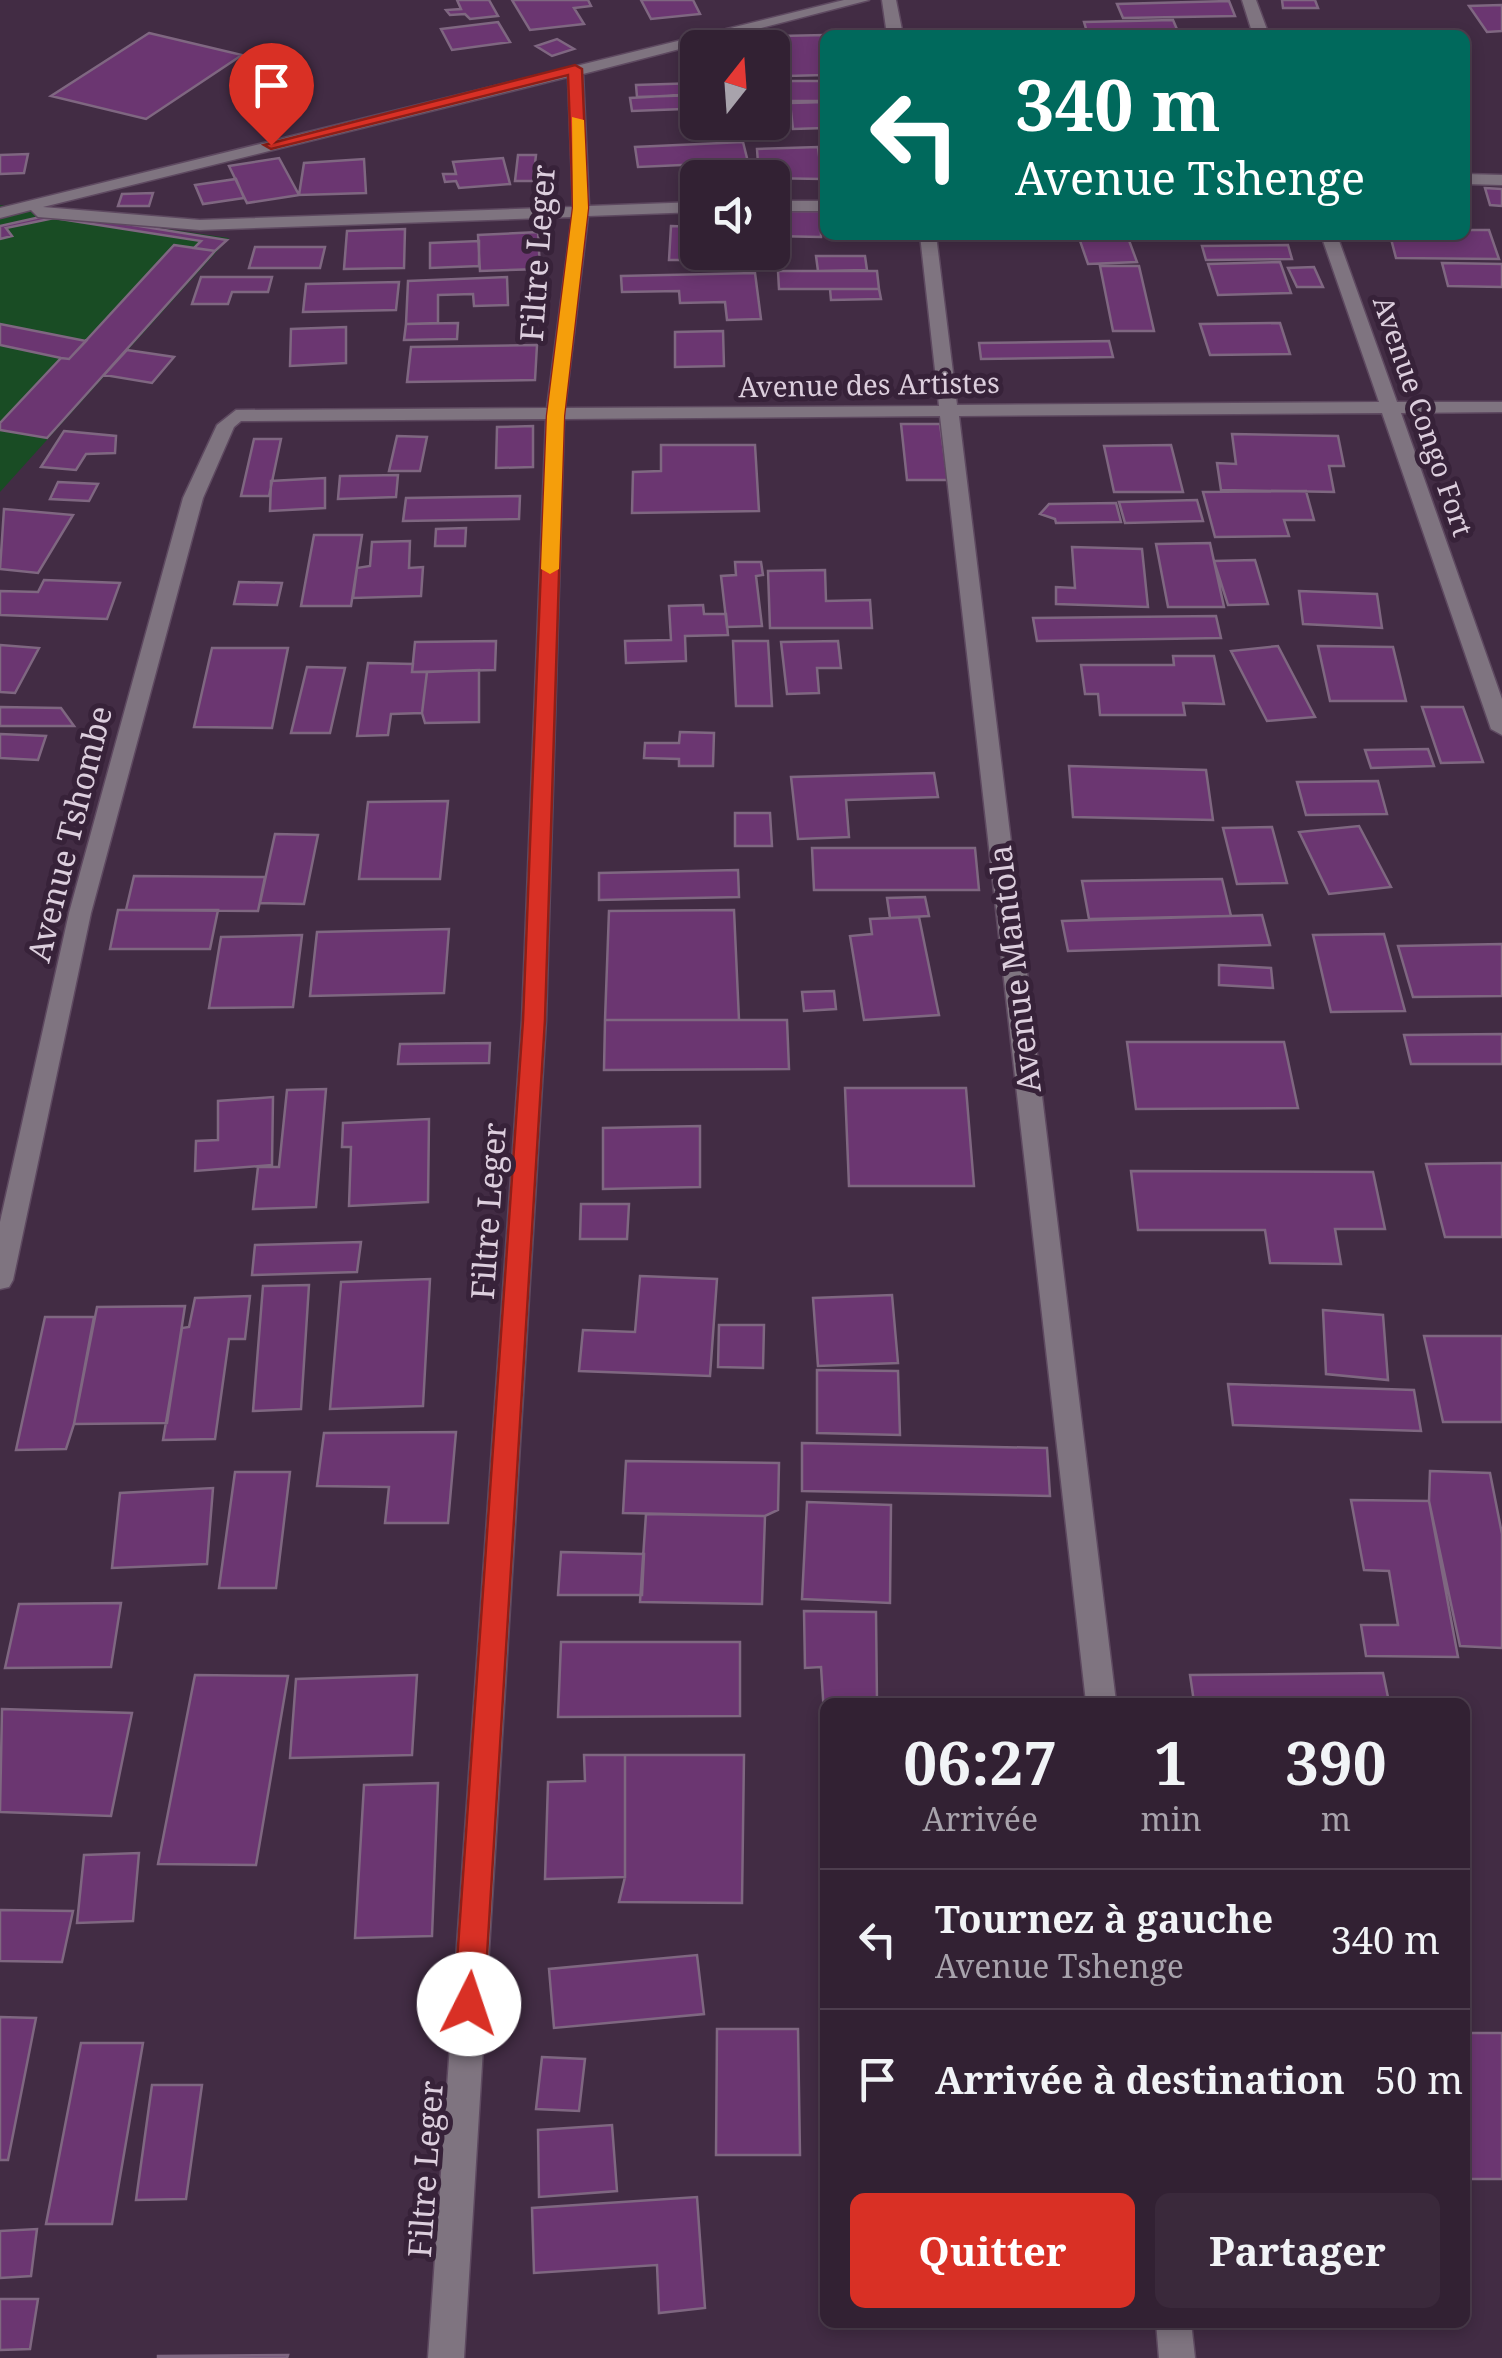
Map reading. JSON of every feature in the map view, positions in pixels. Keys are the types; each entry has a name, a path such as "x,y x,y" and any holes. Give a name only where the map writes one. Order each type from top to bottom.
{"street":[{"path":"3,212 862,0"},
{"path":"889,0 894,30"},
{"path":"1249,0 1259,30"},
{"name":"Filtre Leger","path":"446,2358 534,1020 555,416 581,208 575,69"},
{"path":"1470,180 1502,180"},
{"path":"3,212 200,225 680,206"},
{"path":"790,206 820,206"},
{"name":"Avenue Mantola","path":"929,240 1101,1698"},
{"name":"Avenue Congo Fort","path":"1330,240 1393,408 1502,729"},
{"name":"Avenue des Artistes","path":"236,416 258,412 555,416 1502,407"},
{"name":"Avenue Tshombe","path":"0,1280 80,913 177,554 193,498 226,426 236,416"},
{"path":"1174,2328 1178,2358"}],"green space":[{"path":"0,205 229,238 0,492"}],"building":[{"path":"457,0 489,0 498,16 470,19 465,14 450,15 446,10 461,9"},
{"path":"512,0 588,0 591,6 574,8 584,24 530,30"},
{"path":"641,0 693,0 700,14 651,19"},
{"path":"1282,0 1315,0 1318,8 1283,8"},
{"path":"1229,1 1235,16 1123,18 1117,4"},
{"path":"1502,5 1502,31 1487,32 1469,6"},
{"path":"1173,20 1177,30 1086,30 1084,22"},
{"path":"498,22 510,42 452,50 441,29"},
{"path":"149,33 242,55 146,119 51,96"},
{"path":"820,35 820,75 790,76 790,36"},
{"path":"557,39 574,49 552,56 536,46"},
{"path":"790,81 820,81 820,101 790,101"},
{"path":"680,84 680,96 637,97 636,85"},
{"path":"680,95 680,109 632,111 630,98"},
{"path":"820,102 820,128 793,129 790,103"},
{"path":"743,142 748,160 680,160 680,165 638,167 635,147"},
{"path":"818,147 820,179 790,178 790,160 758,160 757,149"},
{"path":"28,154 24,173 0,174 0,155"},
{"path":"518,155 536,155 533,181 515,181"},
{"path":"279,158 299,195 247,203 229,166"},
{"path":"503,158 510,184 459,188 456,181 445,182 443,174 456,174 453,162"},
{"path":"364,159 366,193 299,195 304,163"},
{"path":"236,179 244,198 203,204 195,185"},
{"path":"1485,188 1502,189 1502,206 1490,205"},
{"path":"153,193 149,206 118,206 122,194"},
{"path":"790,211 820,211 820,237 790,236"},
{"path":"58,213 227,240 215,251 194,248 201,241 54,218 6,228 12,236 0,239 0,226"},
{"path":"671,226 680,226 680,260 669,260"},
{"path":"405,229 404,268 344,269 347,231"},
{"path":"1470,230 1489,230 1499,259 1396,258 1391,240 1470,240"},
{"path":"538,232 540,269 480,271 478,235"},
{"path":"1080,240 1129,240 1137,262 1088,264"},
{"path":"479,241 479,266 430,268 430,243"},
{"path":"174,245 215,251 47,438 0,430 0,423 61,358 69,359"},
{"path":"1288,245 1292,259 1206,260 1202,246"},
{"path":"255,247 325,247 320,268 249,268"},
{"path":"816,256 865,256 867,270 818,271"},
{"path":"1280,262 1291,293 1218,295 1208,264"},
{"path":"1442,263 1502,264 1502,287 1448,286"},
{"path":"1100,266 1139,266 1154,331 1113,331"},
{"path":"1314,267 1323,287 1297,287 1288,268"},
{"path":"778,271 877,271 879,289 779,289"},
{"path":"755,273 761,319 727,320 725,302 680,303 679,291 622,292 621,276"},
{"path":"201,277 272,277 268,292 232,292 228,304 192,304"},
{"path":"507,277 508,305 474,306 473,294 438,295 438,323 406,324 408,281"},
{"path":"399,282 396,310 303,312 306,284"},
{"path":"830,289 879,289 881,299 831,300"},
{"path":"458,323 457,339 404,340 406,324"},
{"path":"1280,323 1290,354 1210,355 1200,324"},
{"path":"0,324 86,341 69,359 61,358 0,345"},
{"path":"346,327 346,363 290,366 291,329"},
{"path":"723,331 724,366 675,367 675,332"},
{"path":"1109,341 1113,357 981,359 979,343"},
{"path":"537,345 535,380 407,382 411,347"},
{"path":"127,350 174,357 152,383 104,375"},
{"path":"901,424 940,424 948,480 907,480"},
{"path":"533,426 533,467 496,468 497,427"},
{"path":"64,431 116,436 115,453 86,454 76,470 41,467"},
{"path":"1232,434 1338,436 1344,466 1329,466 1334,492 1221,490 1217,463 1236,464"},
{"path":"397,436 427,437 420,471 389,471"},
{"path":"254,439 281,439 269,496 241,496"},
{"path":"661,445 755,445 759,511 632,513 633,472 661,471"},
{"path":"1171,445 1183,492 1114,492 1104,446"},
{"path":"398,475 396,497 338,499 340,476"},
{"path":"325,478 325,508 270,511 271,481"},
{"path":"58,482 98,484 89,501 50,499"},
{"path":"1306,491 1314,520 1284,520 1289,536 1215,537 1203,492"},
{"path":"520,496 519,519 403,521 406,498"},
{"path":"1197,500 1203,521 1125,523 1119,502"},
{"path":"1116,503 1121,522 1056,523 1040,514 1049,504"},
{"path":"4,509 73,515 38,573 0,569"},
{"path":"466,528 465,546 435,546 436,529"},
{"path":"314,535 362,535 351,606 301,606"},
{"path":"410,541 409,568 423,567 421,596 353,598 357,568 370,566 372,542"},
{"path":"1210,543 1224,607 1168,607 1156,544"},
{"path":"1072,547 1142,549 1148,607 1056,604 1056,587 1075,588"},
{"path":"1255,560 1268,604 1228,605 1214,561"},
{"path":"735,562 761,562 763,575 756,576 762,626 727,627 721,576 736,575"},
{"path":"825,570 826,601 870,600 872,628 770,628 768,571"},
{"path":"44,580 120,583 107,619 0,615 0,591 38,592"},
{"path":"239,582 282,583 277,605 234,604"},
{"path":"1299,591 1377,594 1382,628 1303,624"},
{"path":"703,605 704,614 726,614 728,635 685,636 686,661 626,663 625,641 671,640 669,606"},
{"path":"1216,616 1221,638 1037,641 1033,618"},
{"path":"496,641 495,670 412,672 415,642"},
{"path":"733,641 768,641 772,706 736,706"},
{"path":"838,641 841,668 817,668 819,693 787,694 781,642"},
{"path":"0,645 39,648 15,693 0,692"},
{"path":"1278,646 1315,717 1267,721 1231,651"},
{"path":"1318,646 1393,647 1406,701 1330,701"},
{"path":"212,648 288,648 272,728 194,727"},
{"path":"1173,656 1214,656 1224,704 1183,703 1185,715 1100,715 1098,694 1085,694 1081,665 1174,665"},
{"path":"368,663 413,664 412,672 427,672 422,713 391,714 388,735 357,736"},
{"path":"307,667 345,668 330,733 291,733"},
{"path":"479,670 479,722 425,723 422,713 427,672"},
{"path":"0,707 61,708 74,726 0,726"},
{"path":"1422,707 1463,707 1483,762 1441,763"},
{"path":"680,732 714,733 713,766 679,766 679,759 644,758 645,743 679,743"},
{"path":"0,734 46,736 38,760 0,758"},
{"path":"1428,749 1434,766 1371,768 1365,750"},
{"path":"1069,766 1206,770 1213,820 1073,817"},
{"path":"934,773 938,797 846,800 849,837 798,839 791,777"},
{"path":"1378,781 1387,814 1306,815 1297,782"},
{"path":"448,801 440,879 359,879 368,802"},
{"path":"735,813 770,813 772,846 735,846"},
{"path":"1359,826 1391,887 1329,894 1299,832"},
{"path":"1272,827 1287,883 1237,884 1223,828"},
{"path":"275,834 318,835 304,904 260,903"},
{"path":"812,848 975,848 979,890 814,890"},
{"path":"738,870 739,897 599,900 599,873"},
{"path":"134,876 265,877 258,911 126,910"},
{"path":"1222,879 1231,916 1089,919 1082,881"},
{"path":"925,897 929,916 890,918 887,898"},
{"path":"118,910 218,910 210,949 110,949"},
{"path":"734,910 739,1020 605,1020 609,911"},
{"path":"1262,915 1270,945 1068,951 1062,921"},
{"path":"919,917 939,1015 864,1020 850,936 872,934 870,919"},
{"path":"449,929 444,993 310,996 317,932"},
{"path":"1384,934 1405,1011 1331,1012 1313,935"},
{"path":"302,935 293,1007 209,1008 221,937"},
{"path":"1502,944 1502,996 1413,997 1398,946"},
{"path":"1219,965 1271,968 1273,988 1219,985"},
{"path":"834,991 836,1009 804,1011 802,992"},
{"path":"605,1020 787,1020 789,1069 604,1070"},
{"path":"1502,1034 1502,1064 1411,1064 1404,1035"},
{"path":"1127,1042 1284,1042 1298,1108 1136,1109"},
{"path":"490,1043 489,1063 398,1064 400,1044"},
{"path":"845,1088 966,1088 974,1186 849,1186"},
{"path":"326,1089 316,1207 253,1209 258,1167 279,1167 287,1090"},
{"path":"273,1097 272,1165 195,1171 196,1141 218,1140 218,1101"},
{"path":"429,1119 428,1202 349,1206 351,1147 342,1147 343,1123"},
{"path":"700,1126 700,1187 603,1189 603,1128"},
{"path":"1502,1163 1502,1237 1445,1237 1426,1164"},
{"path":"1131,1171 1373,1172 1385,1229 1335,1229 1341,1264 1270,1263 1265,1230 1138,1230"},
{"path":"581,1204 629,1204 627,1239 580,1239"},
{"path":"361,1242 357,1272 252,1275 255,1245"},
{"path":"640,1276 717,1279 710,1376 579,1371 583,1330 635,1332"},
{"path":"430,1279 423,1406 330,1409 341,1282"},
{"path":"309,1285 301,1409 253,1411 263,1286"},
{"path":"892,1295 898,1363 818,1366 813,1298"},
{"path":"250,1296 245,1339 229,1339 215,1439 163,1440 182,1328 189,1327 195,1298"},
{"path":"185,1306 167,1423 74,1424 97,1307"},
{"path":"1323,1310 1383,1315 1388,1380 1326,1374"},
{"path":"45,1317 94,1317 74,1424 66,1449 16,1450"},
{"path":"719,1325 764,1325 763,1368 718,1367"},
{"path":"1424,1336 1502,1336 1502,1422 1443,1422"},
{"path":"817,1370 898,1371 900,1435 817,1433"},
{"path":"1228,1384 1414,1390 1421,1431 1233,1425"},
{"path":"456,1432 448,1523 385,1523 389,1487 317,1486 324,1433"},
{"path":"802,1443 1047,1448 1050,1496 802,1491"},
{"path":"626,1461 779,1463 778,1510 765,1516 623,1513"},
{"path":"1430,1471 1490,1473 1502,1534 1502,1648 1460,1646 1429,1501"},
{"path":"235,1472 290,1472 276,1588 219,1588"},
{"path":"213,1488 207,1564 112,1568 120,1493"},
{"path":"1351,1500 1429,1501 1458,1657 1366,1656 1361,1625 1398,1625 1389,1571 1364,1570"},
{"path":"807,1502 891,1505 890,1603 802,1599"},
{"path":"646,1514 765,1516 762,1604 640,1602"},
{"path":"561,1552 644,1554 642,1595 558,1595"},
{"path":"121,1603 111,1667 5,1668 19,1604"},
{"path":"804,1611 876,1612 877,1698 823,1698 821,1667 805,1668"},
{"path":"561,1642 740,1642 740,1716 558,1717"},
{"path":"1383,1673 1388,1698 1193,1698 1190,1675"},
{"path":"195,1675 288,1676 256,1865 158,1864"},
{"path":"417,1675 412,1755 290,1758 296,1679"},
{"path":"2,1709 132,1713 111,1816 0,1812"},
{"path":"584,1755 625,1755 625,1877 545,1879 548,1782 585,1781"},
{"path":"625,1755 744,1755 742,1903 619,1902 625,1877"},
{"path":"438,1783 432,1936 355,1938 364,1785"},
{"path":"139,1853 133,1921 77,1923 84,1855"},
{"path":"0,1910 73,1911 62,1962 0,1961"},
{"path":"697,1955 704,2014 554,2028 549,1969"},
{"path":"0,2017 36,2018 8,2160 0,2160"},
{"path":"717,2029 798,2029 800,2155 716,2155"},
{"path":"1470,2033 1502,2033 1502,2179 1470,2179"},
{"path":"81,2043 143,2043 112,2224 46,2224"},
{"path":"542,2057 585,2059 579,2111 536,2109"},
{"path":"152,2085 202,2085 186,2199 136,2200"},
{"path":"612,2125 617,2191 539,2197 538,2130"},
{"path":"697,2197 705,2308 659,2313 657,2265 534,2273 532,2208"},
{"path":"37,2229 31,2276 0,2278 0,2231"},
{"path":"0,2299 38,2299 30,2349 0,2350"},
{"path":"288,2355 287,2358 158,2358 158,2356"}],"slow traffic":[{"path":"550,569 555,416 581,208 577,120"}],"route":[{"path":"271,145 575,69 581,208 555,416 534,1020 469,2004"}]}
